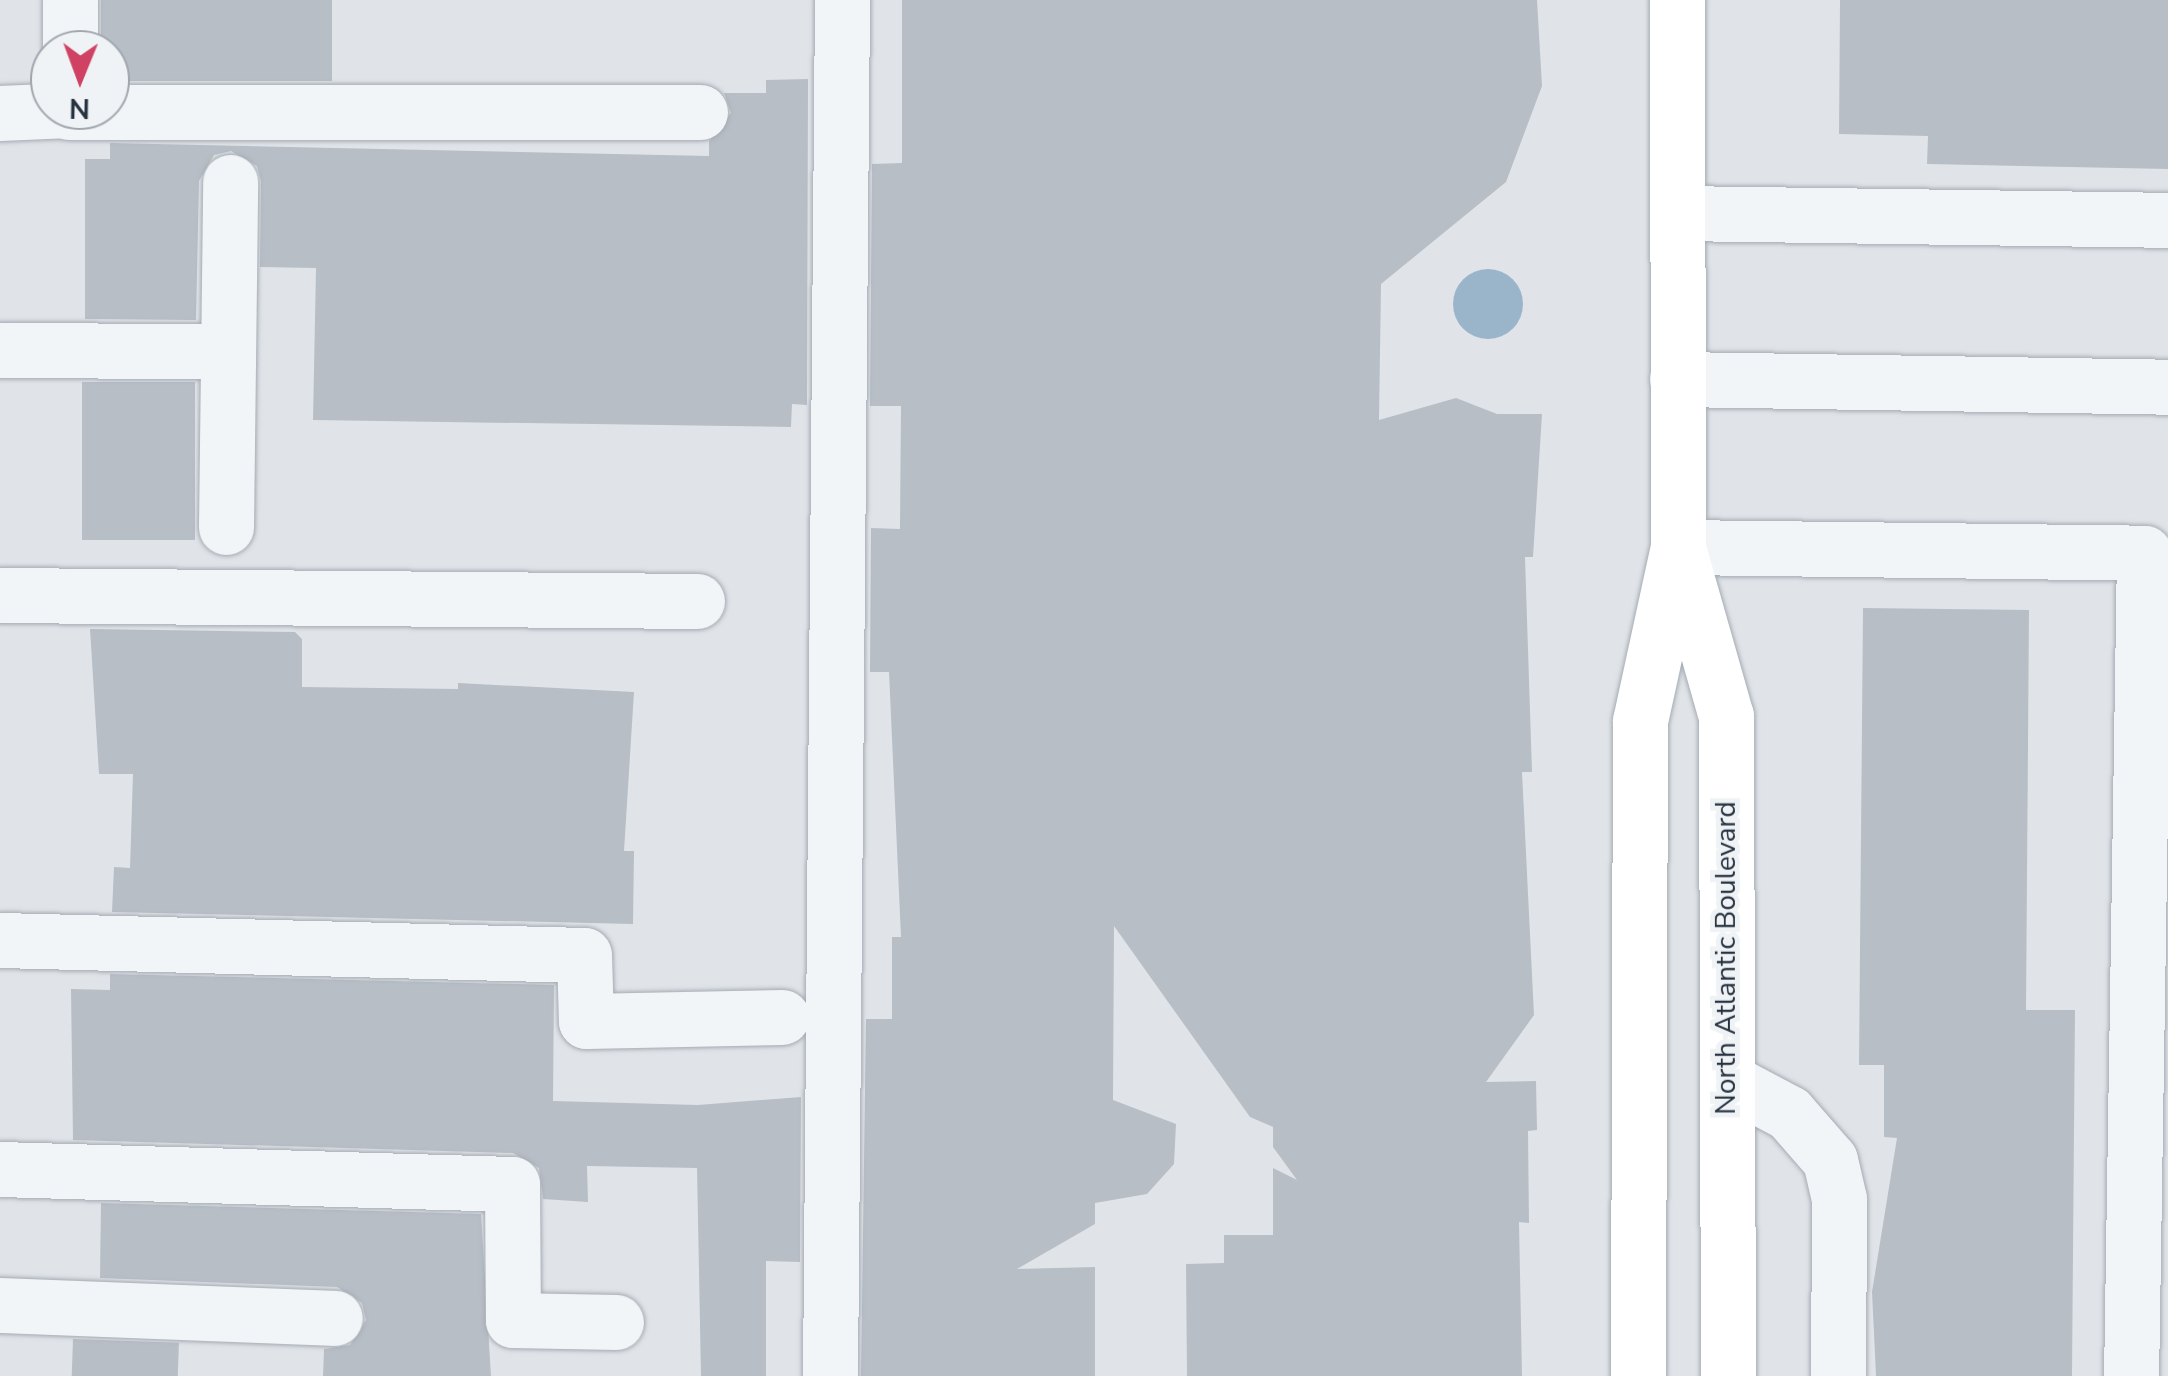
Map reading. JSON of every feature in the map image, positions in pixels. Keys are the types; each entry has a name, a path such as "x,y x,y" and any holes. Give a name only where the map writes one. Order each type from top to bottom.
{"main road":[{"name":"North Atlantic Boulevard","path":"1638,1376 1640,721 1678,547 1677,0"},
{"name":"North Atlantic Boulevard","path":"1678,547 1726,716 1728,1376"}],"lane":[{"path":"70,0 70,30"},
{"path":"830,1376 842,0"},
{"path":"130,111 700,112"},
{"path":"0,113 30,112"},
{"path":"226,528 230,182"},
{"path":"1677,213 2168,220"},
{"path":"0,350 228,351"},
{"path":"1677,379 2168,387"},
{"path":"1678,547 2144,554 2131,1376"},
{"path":"0,594 698,601"},
{"path":"0,940 584,955 586,1020 782,1016"},
{"path":"1727,1080 1789,1113 1830,1160 1838,1200 1838,1376"},
{"path":"0,1169 512,1184 514,1320 616,1322"},
{"path":"0,1306 335,1318"}],"water":[{"path":"1488,269 1512,280 1523,304 1512,328 1488,339 1464,328 1453,304 1464,280"}],"building":[{"path":"101,0 332,0 332,81 130,81 130,30 101,30"},
{"path":"902,0 1537,0 1542,86 1506,182 1381,284 1379,420 1456,398 1497,414 1542,414 1533,557 1525,557 1532,772 1522,772 1534,1015 1486,1082 1536,1081 1537,1130 1528,1131 1529,1223 1519,1222 1522,1376 1187,1376 1186,1264 1224,1263 1224,1235 1273,1235 1273,1168 1297,1180 1273,1147 1273,1127 1250,1117 1114,926 1113,1100 1176,1124 1174,1164 1147,1194 1095,1203 1095,1224 1017,1269 1095,1267 1095,1376 861,1376 866,1019 892,1019 892,937 901,937 889,672 870,672 871,528 900,529 901,406 870,406 872,164 902,163"},
{"path":"1840,0 2168,0 2168,169 1927,164 1928,136 1839,134"},
{"path":"808,79 807,405 792,404 791,427 313,420 316,268 260,267 261,181 257,166 231,151 214,155 199,181 196,320 85,319 85,159 110,159 110,143 709,156 709,141 731,113 724,93 766,93 766,80"},
{"path":"82,382 195,382 195,540 82,540"},
{"path":"1863,608 2029,610 2026,1010 2075,1010 2072,1376 1876,1376 1872,1292 1897,1138 1884,1137 1884,1065 1859,1065"},
{"path":"90,629 295,632 302,639 302,687 458,689 458,683 634,692 624,851 634,851 633,924 112,912 114,867 130,868 133,774 99,774"},
{"path":"110,974 554,985 553,1101 698,1105 801,1097 800,1262 766,1261 766,1376 701,1376 697,1168 587,1166 588,1202 543,1199 539,1168 513,1153 73,1140 71,989 110,990"},
{"path":"101,1203 481,1214 491,1376 323,1376 324,1349 350,1345 366,1320 362,1303 337,1287 100,1278"},
{"path":"73,1339 179,1343 178,1376 72,1376"}]}
